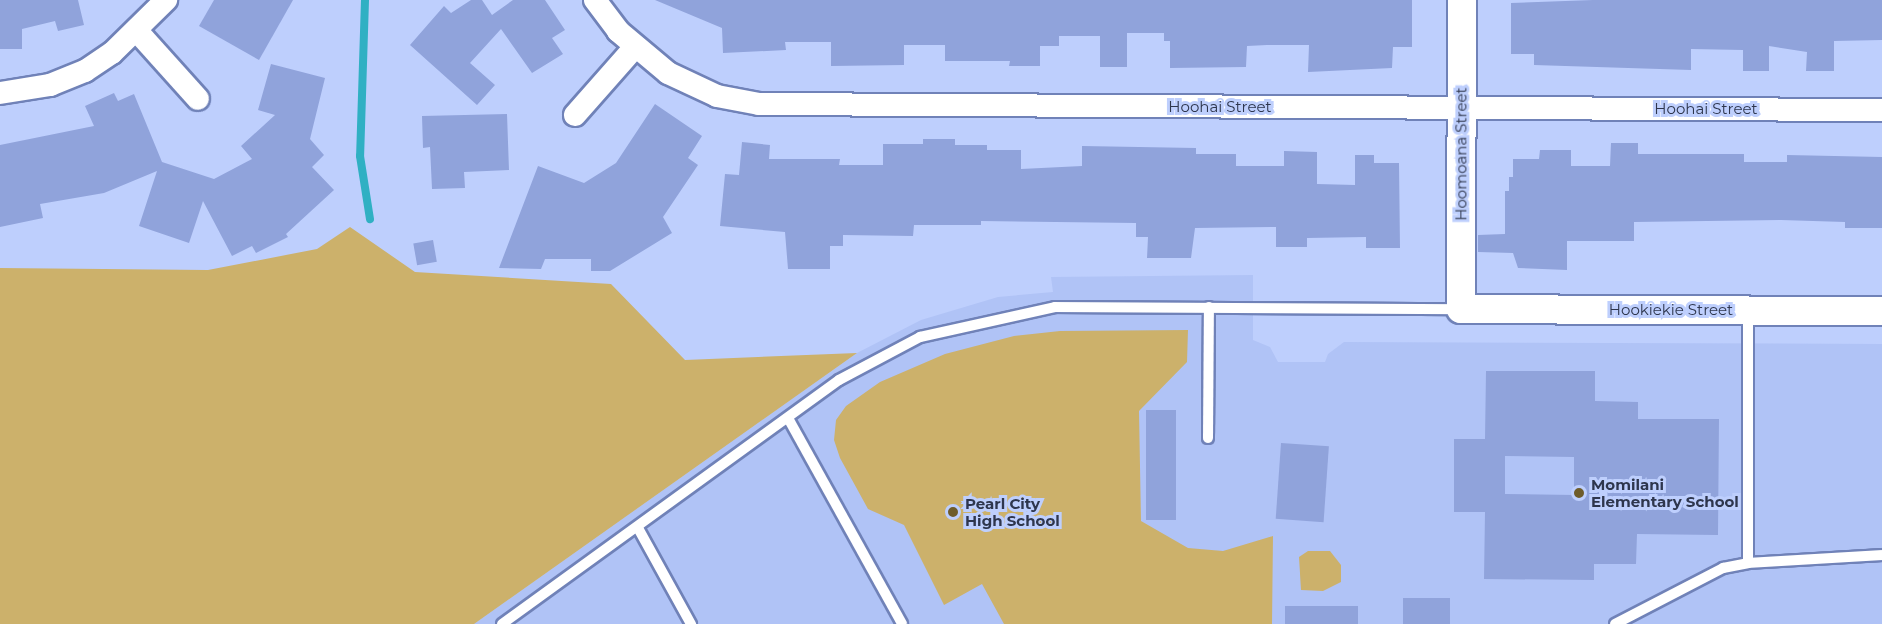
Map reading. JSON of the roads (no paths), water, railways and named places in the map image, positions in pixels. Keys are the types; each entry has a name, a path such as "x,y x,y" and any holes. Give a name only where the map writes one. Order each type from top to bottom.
{"street":[{"path":"0,93 50,85 85,71 136,31 166,0"},
{"name":"Hoohai Street","path":"595,0 635,47 694,87 717,96 759,104 1882,110"},
{"name":"Hoomoana Street","path":"1461,309 1462,0"},
{"path":"136,31 198,99"},
{"path":"575,115 635,47"},
{"name":"Hookiekie Street","path":"1461,309 1882,311"}],"lane":[{"path":"502,624 866,363 945,330 1055,307 1461,309"},
{"path":"1208,438 1209,308"},
{"path":"1748,311 1748,563"},
{"path":"788,418 902,624"},
{"path":"638,528 691,624"},
{"path":"1616,624 1723,568 1748,563 1882,555"}],"waterway":[{"path":"365,0 360,156 370,219"}],"place":[{"name":"Momilani Elementary School","path":"1579,493"},
{"name":"Pearl City High School","path":"953,512"}]}
